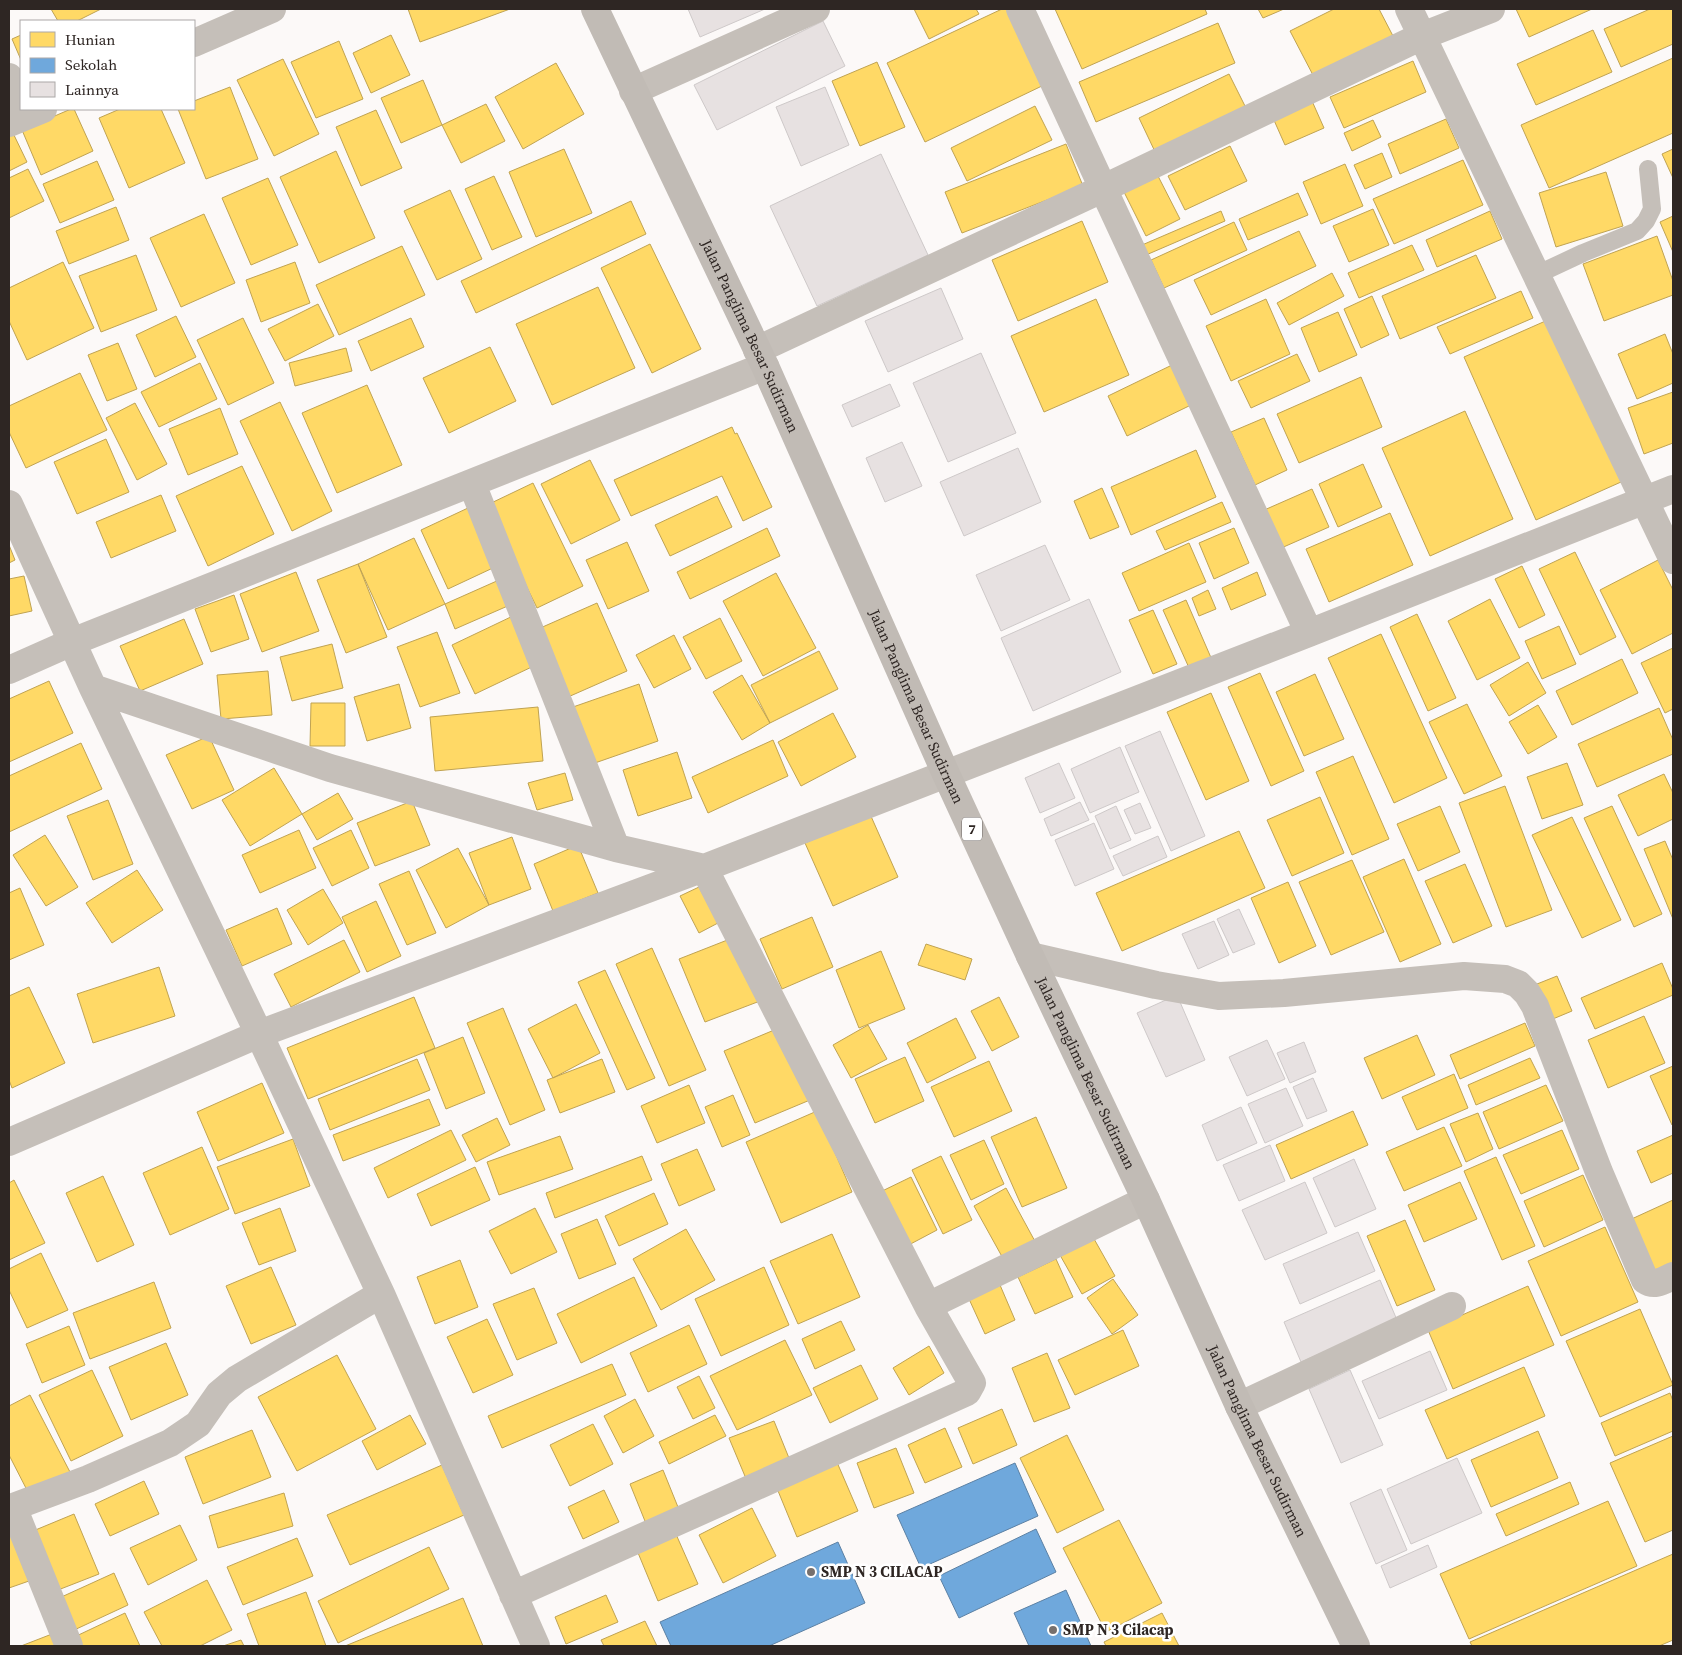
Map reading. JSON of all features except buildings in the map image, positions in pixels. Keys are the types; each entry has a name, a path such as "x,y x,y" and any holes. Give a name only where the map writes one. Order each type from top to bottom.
{"highway":[{"name":"Jalan Panglima Besar Sudirman","path":"594,9 761,358 946,774 1146,1200 1239,1406 1356,1646"}],"street":[{"path":"195,43 272,9"},
{"path":"632,91 816,9"},
{"path":"1020,9 1309,633"},
{"path":"1409,9 1646,500 1673,560"},
{"path":"12,666 472,484 761,358 1102,189 1422,36 1491,9"},
{"path":"9,77 20,101"},
{"path":"472,484 616,848"},
{"path":"9,1142 259,1034 704,868 1309,633 1673,489"},
{"path":"9,504 93,688 259,1034 380,1294 536,1646"},
{"path":"93,688 330,768 616,848 704,868"},
{"path":"513,1595 967,1392 972,1384 928,1306 704,868"},
{"path":"1030,956 1156,985 1220,996 1284,993 1464,976 1505,979 1518,984 1528,993 1535,1006 1600,1172 1645,1280 1650,1284 1657,1284 1673,1276"},
{"path":"928,1306 1146,1200"},
{"path":"69,1646 11,1508 88,1479 170,1443 198,1424 219,1394 237,1379 380,1294"},
{"path":"1239,1406 1452,1306"}],"lane":[{"path":"1536,275 1637,231 1646,221 1652,209 1648,169"}],"place":[{"name":"SMP N 3 CILACAP","path":"811,1572"},
{"name":"SMP N 3 Cilacap","path":"1053,1630"}]}
